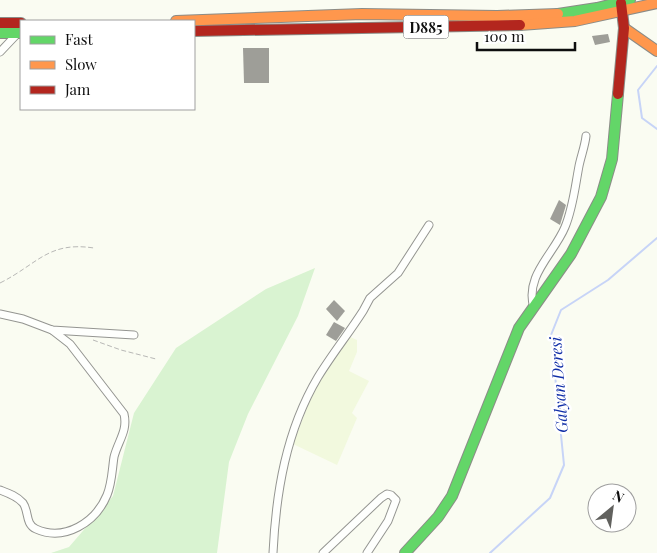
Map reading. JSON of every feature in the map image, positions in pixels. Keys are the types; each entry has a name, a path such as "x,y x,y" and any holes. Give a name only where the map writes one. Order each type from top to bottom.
{"main road":[{"name":"D885","path":"195,20 362,14 498,17 657,3"},
{"name":"D885","path":"195,30 518,25 575,21 624,5"},
{"path":"405,553 438,517 452,496 519,328 572,254 602,197 612,160 624,28 624,5"},
{"path":"0,24 20,30"},
{"path":"624,28 656,50"},
{"path":"0,34 20,30"}],"street":[{"path":"0,52 20,30"},
{"path":"534,308 531,292 544,260 559,241 570,213 586,136"},
{"path":"273,553 274,510 287,453 305,401 366,302 398,273 429,225"},
{"path":"0,314 23,319 52,330 70,344 124,414 126,423 114,457 108,493 99,509 87,522 71,531 53,532 35,529 28,522 24,505 19,499 0,490"},
{"path":"52,330 134,334"},
{"path":"323,553 381,498 387,494 391,495 396,500 390,516 367,553"}],"path":[{"path":"0,283 56,248 75,246 94,248"},
{"path":"87,338 121,350 156,359"}],"green space":[{"path":"315,268 298,316 248,414 229,462 217,553 51,553 69,547 113,496 134,413 176,348 266,289"},
{"path":"348,336 357,340 357,352 349,371 369,381 352,413 357,418 337,465 293,444 316,385"}],"building":[{"path":"608,34 610,42 595,45 592,36"},
{"path":"243,48 269,48 269,83 244,83"},
{"path":"559,200 566,205 560,225 550,219"},
{"path":"334,300 345,311 337,321 326,309"},
{"path":"334,322 345,328 336,341 326,335"}],"waterway":[{"name":"Galyan Deresi","path":"657,66 638,90 642,118 657,129"},
{"name":"Galyan Deresi","path":"490,553 550,498 564,465 551,335 561,310 608,280 657,238"}],"traffic: fast":[{"path":"558,14 597,8 630,0"},
{"path":"0,33 20,33"},
{"path":"405,553 438,517 452,496 519,328 571,254 601,197 612,159 618,94"}],"traffic: slow":[{"path":"520,25 575,21 657,3"},
{"path":"195,20 362,14 497,16 558,14"},
{"path":"624,28 657,51"}],"traffic: jam":[{"path":"618,94 624,28 621,3"},
{"path":"0,23 20,23"},
{"path":"195,31 520,25"}]}
